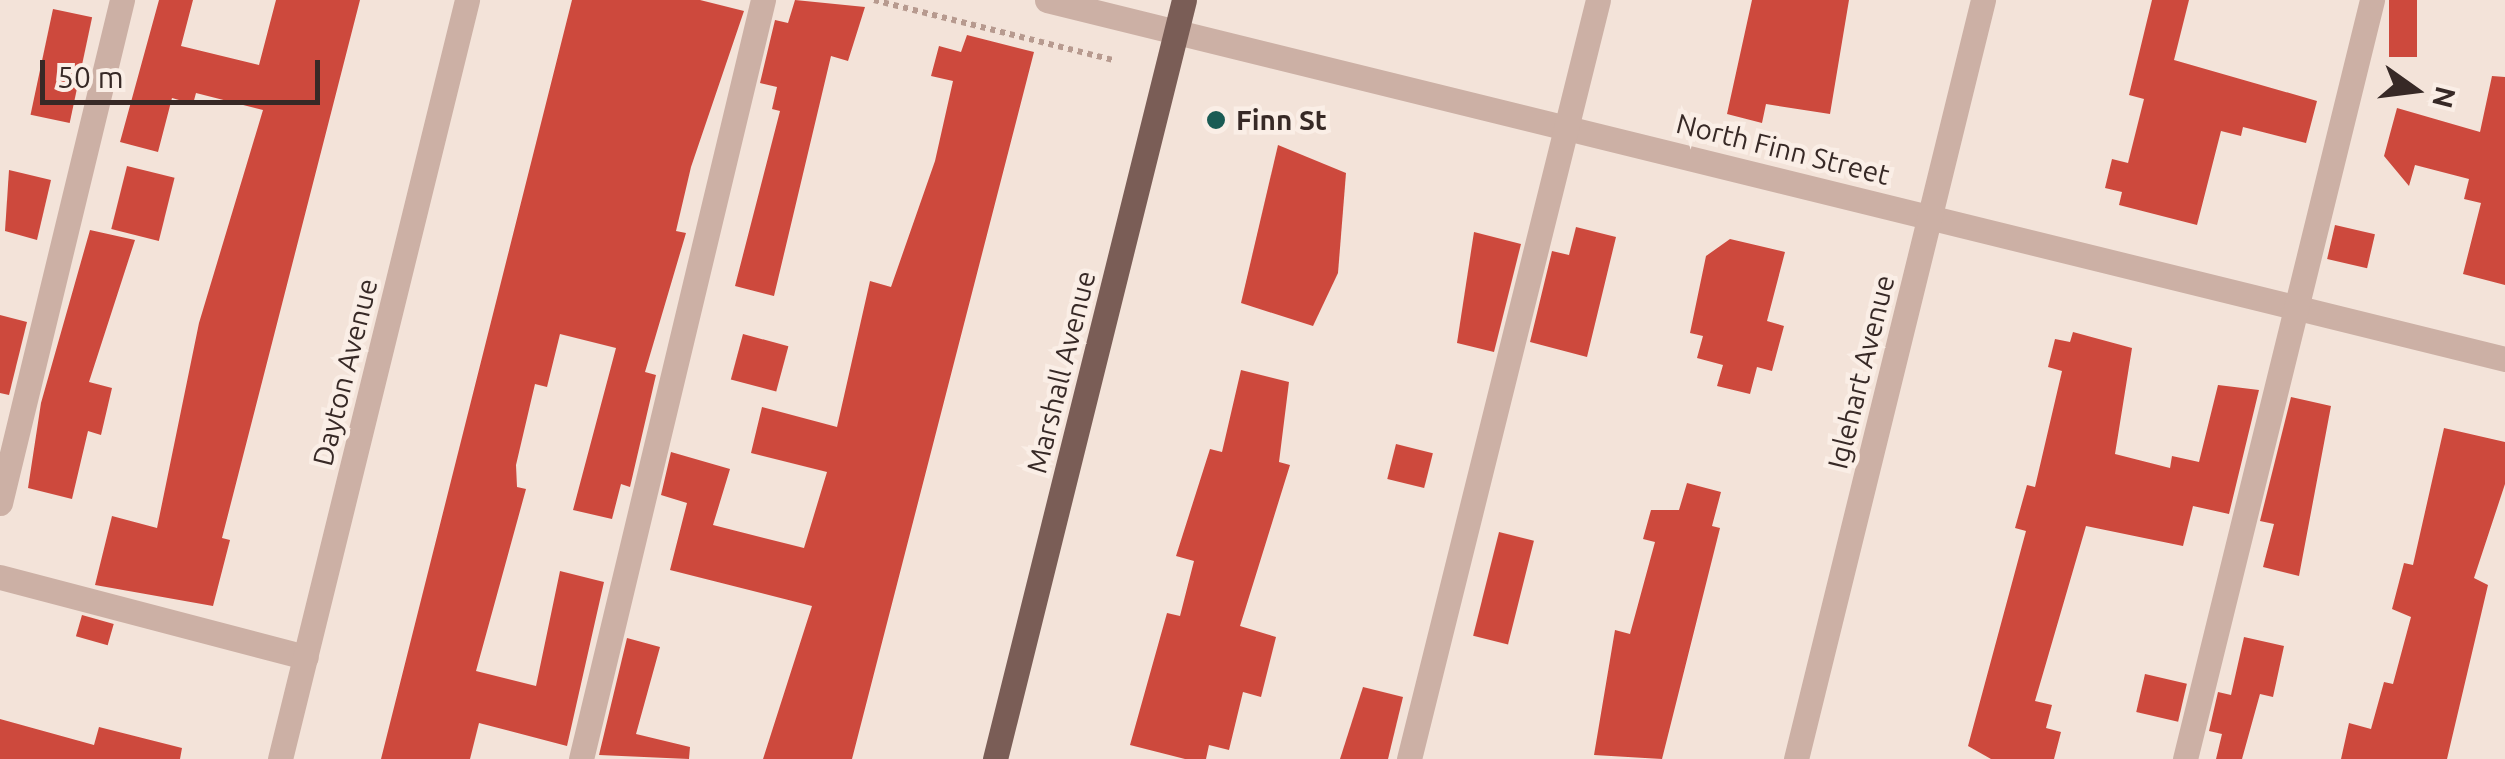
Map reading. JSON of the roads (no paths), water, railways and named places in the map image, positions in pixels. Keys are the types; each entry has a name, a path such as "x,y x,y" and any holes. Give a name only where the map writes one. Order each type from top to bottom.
{"main road":[{"name":"Marshall Avenue","path":"996,759 1184,0"}],"street":[{"path":"0,503 122,0"},
{"name":"Dayton Avenue","path":"280,759 467,0"},
{"path":"581,759 763,0"},
{"name":"North Finn Street","path":"1047,0 2300,305 2505,359"},
{"path":"1409,759 1598,0"},
{"name":"Iglehart Avenue","path":"1796,759 1982,0"},
{"path":"2185,759 2300,305 2372,0"},
{"path":"0,577 306,658"}],"place":[{"name":"Finn St","path":"1216,120"}]}
